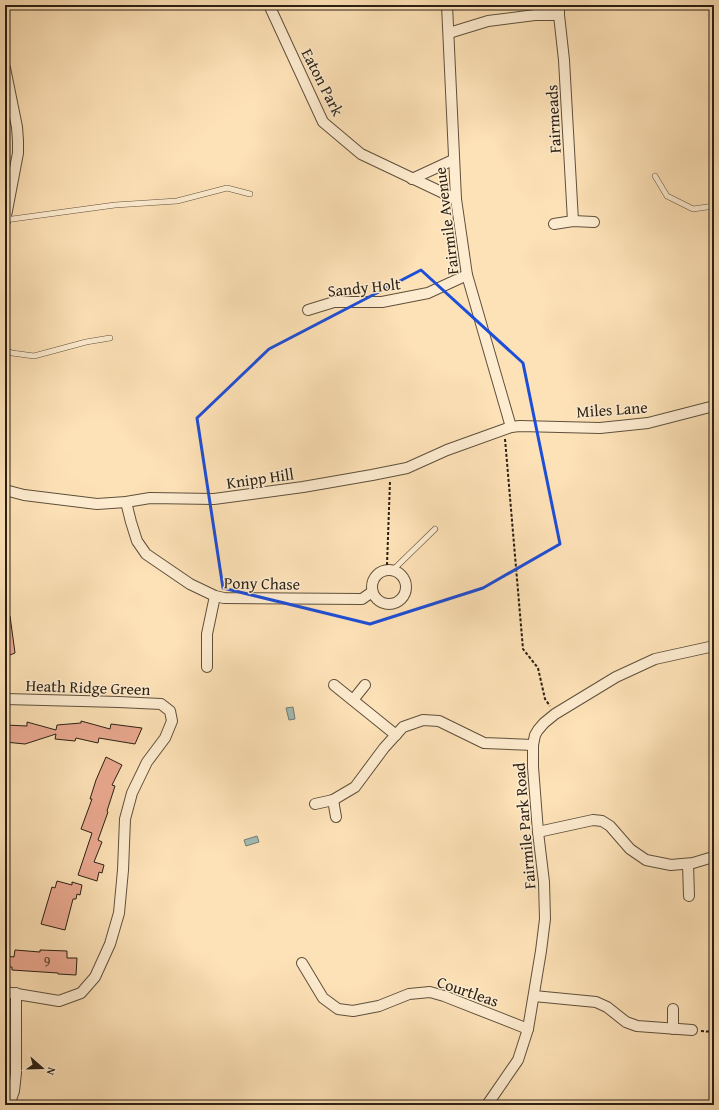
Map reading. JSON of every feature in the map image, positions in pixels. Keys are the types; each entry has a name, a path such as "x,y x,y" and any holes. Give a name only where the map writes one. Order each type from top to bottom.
{"street":[{"name":"Eaton Park","path":"269,5 323,122 361,154 456,199"},
{"name":"Fairmile Avenue","path":"447,5 456,199 467,275 507,428"},
{"name":"Fairmeads","path":"449,33 488,21 535,15 559,10 564,60 573,222"},
{"path":"5,68 17,128 18,141 18,152 5,220"},
{"path":"412,179 453,160"},
{"path":"554,224 594,222"},
{"name":"Sandy Holt","path":"308,310 334,302 382,302 428,293 467,275"},
{"name":"Miles Lane","path":"507,428 520,426 600,428 648,423 714,406"},
{"name":"Knipp Hill","path":"5,490 24,495 97,504 126,502 150,498 214,499 303,487 407,468 447,450 507,428"},
{"name":"Pony Chase","path":"126,502 137,541 146,554 190,584 215,596 224,598 362,599 372,592"},
{"path":"390,570 402,575 407,589 401,600 390,605 380,602 375,598 372,592 374,577 381,571 390,570"},
{"path":"207,667 207,634 215,596"},
{"name":"Fairmile Park Road","path":"487,1105 518,1060 528,1029 542,951 545,919 544,882 538,832 533,767 533,744 535,735 544,723 555,714 616,676 655,659 714,646"},
{"path":"334,685 396,735"},
{"path":"353,700 365,685"},
{"name":"Heath Ridge Green","path":"5,699 161,704 170,710 172,721 165,738 147,762 132,793 125,819 123,870 119,913 110,944 95,977 81,993 59,1001 5,992"},
{"path":"315,804 333,800 355,787 384,748 403,726 423,720 439,721 484,743 533,744"},
{"path":"333,800 336,817"},
{"path":"538,832 593,820 602,820 610,826 630,849 646,860 671,865 688,864 713,857"},
{"path":"688,864 689,896"},
{"name":"Courtleas","path":"302,963 323,998 338,1009 353,1011 379,1006 408,994 430,992 444,996 528,1029"},
{"path":"9,1105 14,1091 16,1073 16,993"},
{"path":"534,996 596,1002 607,1007 626,1022 637,1026 692,1030"},
{"path":"673,1029 674,1009"}],"lane":[{"path":"655,176 667,196 692,209 714,206"},
{"path":"5,220 115,205 177,201 227,188 250,194"},
{"path":"5,350 12,353 34,356 86,342 110,338"},
{"path":"390,570 435,529"}],"path":[{"path":"507,428 523,649 538,668 545,699 555,714"},
{"path":"390,481 390,570"},
{"path":"692,1030 714,1032"}],"highlighted area":[{"path":"421,270 523,363 560,544 483,588 370,624 223,588 197,418 269,349"}],"water":[{"path":"293,707 295,719 289,720 286,708"},
{"path":"257,836 259,842 246,846 244,840"}],"building":[{"path":"5,616 10,616 15,653 5,657"},
{"path":"81,721 110,729 111,724 142,728 135,744 99,738 98,743 76,738 75,741 55,739 56,734 25,744 5,742 5,725 27,726 27,722 56,730 57,725 81,723"},
{"path":"106,757 122,765 112,785 115,786 98,840 102,842 94,862 104,865 102,873 99,872 97,881 78,875 92,833 81,829 92,799 90,799 96,780"},
{"path":"57,881 72,885 72,882 82,885 80,895 77,894 76,899 73,899 65,930 41,924 52,887 55,888"},
{"path":"15,950 40,952 40,950 67,951 67,958 77,958 76,975 12,970 12,967 5,967 6,956 14,957"}]}
